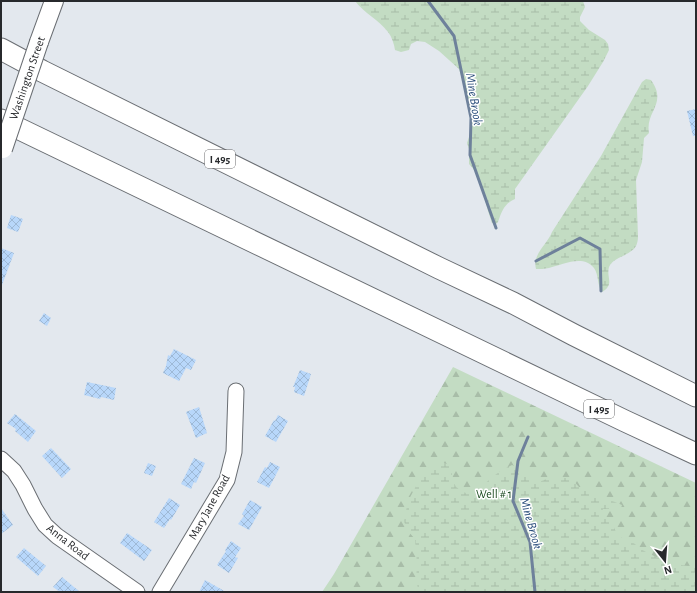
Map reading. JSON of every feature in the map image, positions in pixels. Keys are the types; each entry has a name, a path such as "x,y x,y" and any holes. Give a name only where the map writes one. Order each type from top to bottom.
{"highway":[{"name":"I 495","path":"1,49 42,71 439,268 513,303 696,396"},
{"name":"I 495","path":"1,120 696,454"}],"main road":[{"name":"Washington Street","path":"2,152 54,1"}],"street":[{"name":"Mary Jane Road","path":"160,592 228,480 234,452 236,391"},
{"name":"Anna Road","path":"1,459 14,471 45,525 57,536 137,592"}],"green space":[{"path":"355,1 583,1 585,7 580,17 580,21 589,30 605,40 608,44 609,50 588,86 515,189 515,199 511,201 502,211 496,224 492,223 479,177 469,164 469,149 467,143 472,128 467,95 459,69 439,51 425,42 417,41 411,44 409,50 401,52 395,50 393,41 388,32"},
{"path":"646,79 651,80 656,88 657,102 650,119 649,133 644,138 642,162 636,180 638,237 636,246 630,252 611,264 608,271 609,283 606,289 602,292 594,268 584,262 578,261 536,269 535,264 538,254 601,156 642,82"},
{"name":"Well # 1","path":"453,367 696,483 696,592 322,592 334,574"},
{"path":"436,461 449,465 455,485 466,493 477,490 500,471 512,465 524,470 532,479 539,482 549,478 571,478 579,487 622,505 621,508 603,509 602,515 611,520 618,537 628,540 648,553 665,560 678,564 696,566 696,592 419,592 416,581 417,564 415,539 407,530 404,521 408,501 420,479"}],"building":[{"path":"696,109 696,136 693,136 687,111"},
{"path":"11,215 23,219 18,232 7,228"},
{"path":"1,248 14,253 2,285 1,285"},
{"path":"44,313 51,318 47,326 39,321"},
{"path":"174,349 196,360 191,370 186,368 179,381 163,373 168,355 170,356"},
{"path":"300,370 311,374 304,396 294,392 295,387 293,387"},
{"path":"87,382 116,388 114,400 101,397 100,399 84,395"},
{"path":"199,407 207,433 196,438 186,412"},
{"path":"15,414 36,431 28,442 15,431 16,429 7,423"},
{"path":"278,415 288,421 276,442 265,436"},
{"path":"51,448 71,469 62,478 42,456"},
{"path":"194,458 205,463 196,483 194,482 191,489 181,484"},
{"path":"270,462 280,467 269,488 257,482 265,467 267,468"},
{"path":"148,463 156,466 152,476 144,473"},
{"path":"169,498 180,505 164,528 154,522"},
{"path":"250,500 262,507 249,530 238,524 244,516 242,514"},
{"path":"1,508 13,525 1,534"},
{"path":"127,533 152,550 144,561 120,543"},
{"path":"231,541 241,548 235,557 238,558 229,573 217,565"},
{"path":"24,548 46,566 38,576 16,557"},
{"path":"62,577 80,592 60,592 53,587"},
{"path":"205,580 226,592 199,592"}],"waterway":[{"name":"Mine Brook","path":"428,1 454,36 471,118 470,155 496,228"},
{"name":"Mine Brook","path":"536,261 580,238 600,249 601,291"},
{"name":"Mine Brook","path":"528,437 518,461 513,501 530,542 535,592"}]}
